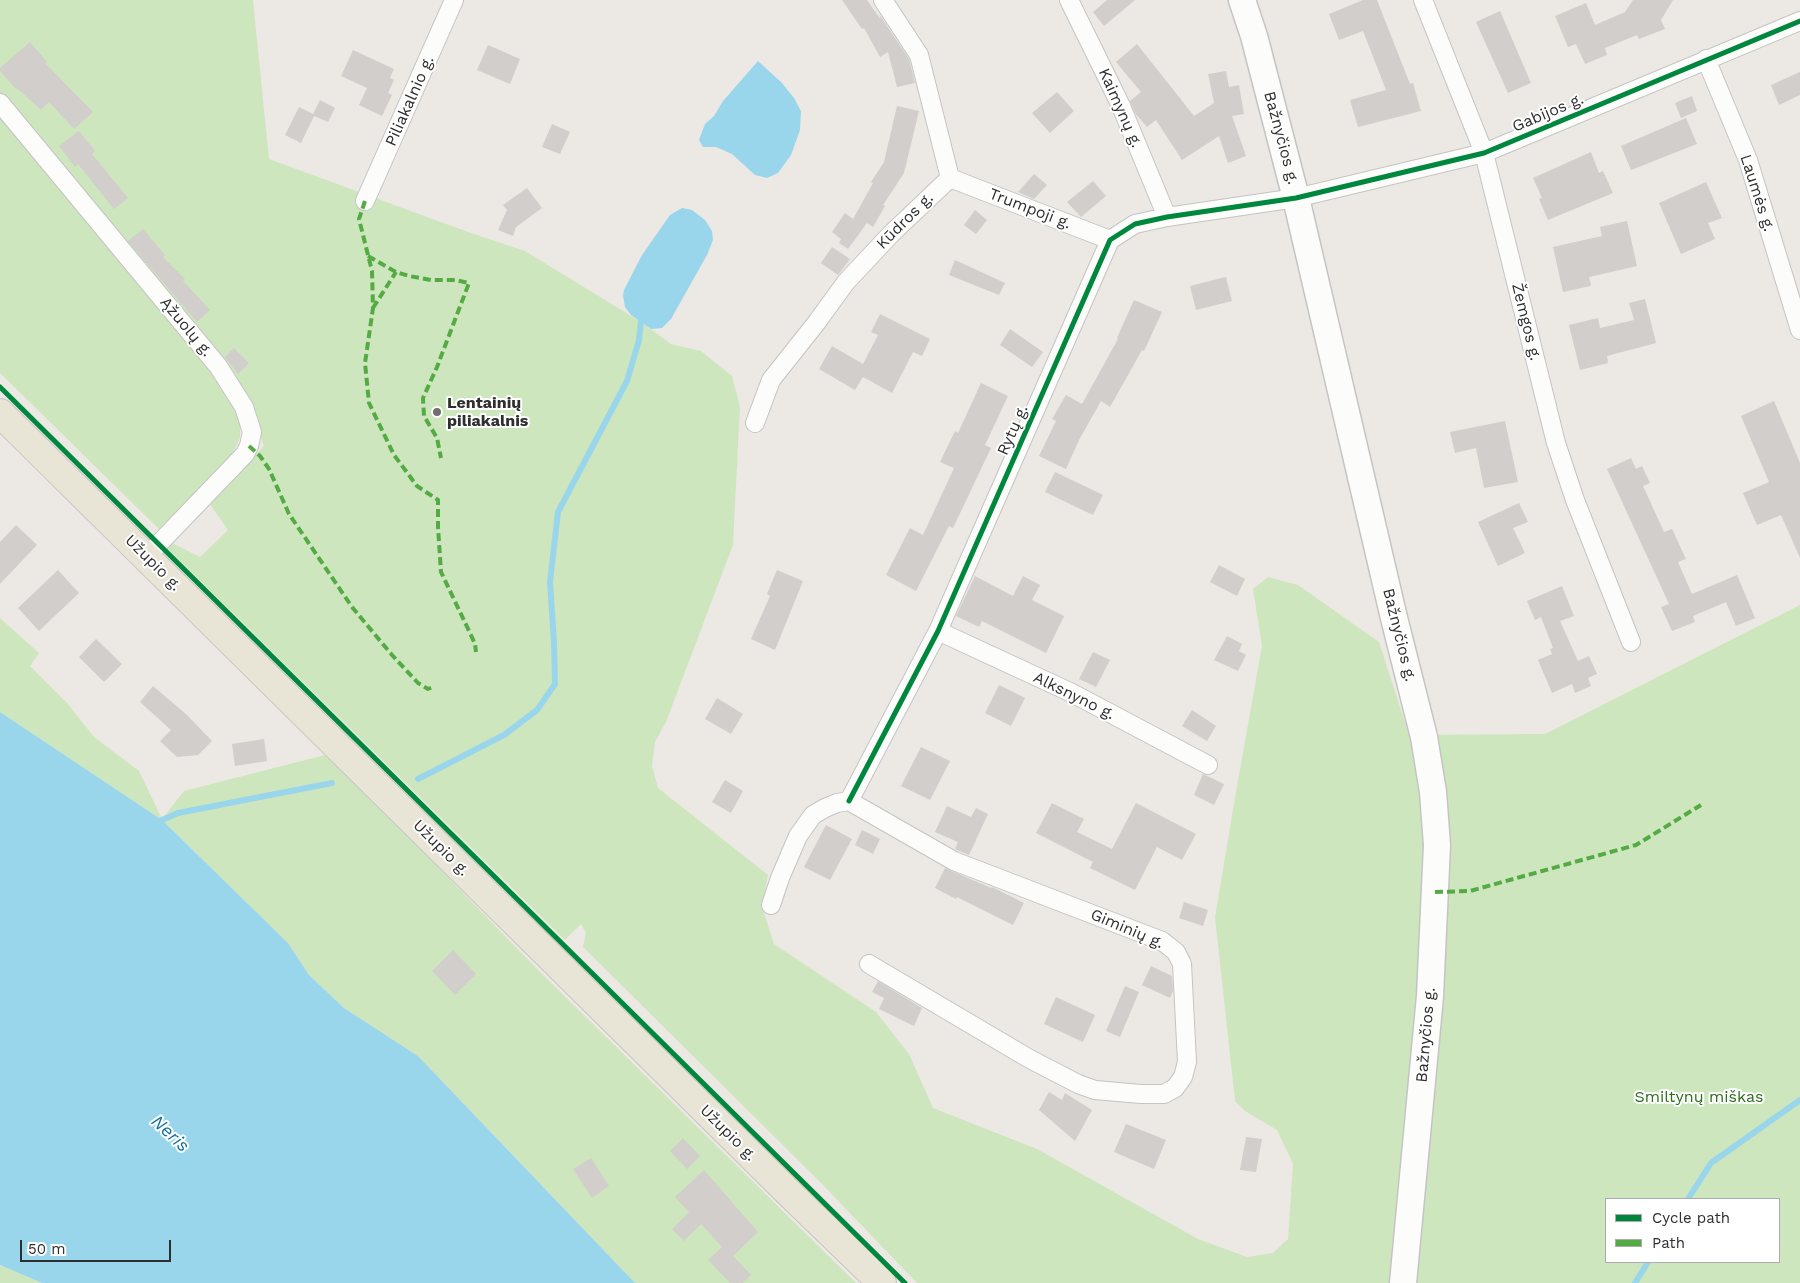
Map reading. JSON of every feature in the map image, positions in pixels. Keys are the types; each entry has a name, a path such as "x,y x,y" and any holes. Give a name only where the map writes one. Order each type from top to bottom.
{"main road":[{"name":"Bažnyčios g.","path":"1242,0 1254,36 1296,198 1394,618 1424,737 1433,792 1437,845 1430,996 1403,1283"},
{"name":"Užupio g.","path":"0,413 780,1185 882,1283"}],"street":[{"name":"Piliakalnio g.","path":"365,202 454,0"},
{"path":"883,0 919,55 950,178"},
{"name":"Kaimynų g.","path":"1069,0 1120,106 1167,217"},
{"name":"Žemgos g.","path":"1423,0 1484,153 1556,443 1575,500 1631,642"},
{"name":"Gabijos g.","path":"1296,198 1484,153 1800,21"},
{"name":"Laumės g.","path":"1706,59 1748,160 1800,330"},
{"name":"Ąžuolų g.","path":"0,103 218,366 244,407 252,432 249,446 244,454 146,556"},
{"name":"Trumpoji g.","path":"950,178 1110,240"},
{"name":"Kūdros g.","path":"755,423 771,380 846,282 891,234 950,178"},
{"path":"1110,240 1135,224 1167,217 1296,198"},
{"name":"Rytų g.","path":"849,801 938,632 1110,240"},
{"name":"Alksnyno g.","path":"938,632 1072,693 1208,764"},
{"path":"771,905 788,857 798,836 813,815 825,808 849,801"},
{"name":"Giminių g.","path":"849,801 954,861 1162,941 1176,952 1182,964 1187,1062 1183,1077 1175,1088 1164,1094 1095,1090 1078,1084 1028,1058 869,964"}],"green space":[{"name":"Smiltynų miškas","path":"0,0 253,0 269,159 525,251 641,322 671,344 701,351 732,376 740,407 733,545 666,722 655,742 652,766 658,788 768,875 762,907 774,944 876,1012 909,1054 933,1108 1037,1149 1198,1239 1247,1257 1273,1253 1288,1239 1293,1164 1277,1130 1245,1111 1235,1101 1215,917 1262,646 1253,589 1268,577 1298,585 1379,642 1409,735 1545,734 1800,605 1800,1283 917,1283 821,1183 583,947 586,933 581,924 565,940 167,548 172,543 200,557 228,530 209,503 264,446 250,410 0,95"},
{"path":"0,111 206,359 240,416 240,438 232,454 161,531 0,373"},
{"path":"0,618 39,653 30,666 67,703 94,737 139,771 162,819 184,791 325,755 367,794 540,972 856,1283 635,1283 418,1056 344,1008 309,975 288,943 162,820 0,712"},
{"path":"0,1265 42,1283 0,1283"}],"water":[{"path":"758,61 782,83 794,98 801,111 800,130 791,155 778,173 767,178 755,175 732,154 716,147 703,147 699,140 705,124 714,116 723,101"},
{"path":"682,208 692,210 705,220 712,231 713,240 707,255 671,319 662,328 651,329 631,315 625,307 624,290 642,255 670,215"},
{"name":"Neris","path":"0,712 162,820 288,943 309,975 344,1008 418,1056 635,1283 42,1283 0,1265"}],"building":[{"path":"842,0 867,0 881,20 879,14 909,59 915,83 897,87 888,52 880,57 864,28 862,29"},
{"path":"1107,0 1135,0 1104,26 1093,12"},
{"path":"1363,0 1377,0 1410,84 1413,83 1421,111 1358,127 1350,100 1386,90 1363,31 1339,40 1329,14"},
{"path":"1633,0 1673,0 1661,20 1665,29 1639,39 1637,35 1605,48 1607,55 1585,64 1576,44 1568,47 1555,16 1586,3 1595,25 1625,12"},
{"path":"1500,11 1531,83 1508,93 1476,22"},
{"path":"30,42 47,62 45,63 93,112 74,129 49,102 41,110 16,89 0,71 0,68"},
{"path":"1137,44 1194,116 1214,103 1208,74 1226,71 1229,87 1239,85 1244,114 1232,116 1246,156 1228,163 1219,136 1182,160 1156,120 1147,127 1135,113 1130,101 1141,92 1116,62"},
{"path":"488,45 520,59 510,84 477,70"},
{"path":"353,50 394,69 390,78 394,80 388,93 392,95 382,116 359,105 367,88 341,76"},
{"path":"1800,72 1800,95 1779,105 1771,85"},
{"path":"1057,92 1074,111 1050,133 1032,113"},
{"path":"1692,96 1697,111 1681,118 1675,103"},
{"path":"320,100 335,108 328,122 314,116 301,143 285,135 299,107 313,114"},
{"path":"897,106 919,111 904,173 883,205 885,206 873,227 867,223 848,249 839,243 841,239 832,232 845,213 853,219 873,183 871,182 884,162"},
{"path":"1686,118 1697,144 1631,170 1621,146"},
{"path":"552,124 570,132 560,154 542,147"},
{"path":"79,131 95,151 92,154 128,198 114,209 78,164 75,167 59,146"},
{"path":"1591,152 1599,173 1603,171 1613,193 1548,220 1539,199 1542,198 1533,178"},
{"path":"1034,174 1047,185 1034,199 1018,192"},
{"path":"1093,181 1106,196 1081,217 1067,202"},
{"path":"1706,182 1722,218 1708,223 1715,239 1681,254 1659,203"},
{"path":"527,188 542,208 516,227 513,236 498,230 507,210 503,205"},
{"path":"975,210 987,220 976,234 964,225"},
{"path":"1627,221 1637,266 1589,277 1591,286 1563,292 1553,247 1602,236 1600,227"},
{"path":"143,229 165,255 163,257 185,279 183,281 210,310 197,322 128,241"},
{"path":"832,247 850,259 838,275 821,263"},
{"path":"955,260 1005,283 999,295 949,275"},
{"path":"1226,277 1232,301 1196,310 1190,286"},
{"path":"1645,299 1656,343 1607,356 1608,363 1580,370 1569,325 1598,318 1600,328 1634,320 1629,303"},
{"path":"1134,300 1162,312 1144,351 1142,350 1110,407 1101,401 1079,440 1066,469 1039,456 1056,421 1052,419 1066,395 1082,404 1118,339"},
{"path":"880,314 930,339 922,356 913,352 892,393 863,377 855,390 819,369 832,346 863,364 878,335 871,332"},
{"path":"1010,329 1043,352 1032,367 1000,345"},
{"path":"234,348 249,363 238,374 225,357"},
{"path":"981,383 1008,396 985,445 991,448 953,528 949,526 916,591 886,575 910,528 923,535 954,468 940,462 955,431 958,433"},
{"path":"1774,401 1800,463 1800,558 1781,515 1757,525 1743,493 1769,482 1741,416"},
{"path":"1505,421 1518,482 1484,488 1476,448 1455,453 1450,432"},
{"path":"1631,458 1636,469 1642,466 1650,483 1643,486 1664,532 1672,529 1686,559 1678,562 1692,594 1737,575 1755,618 1736,626 1726,602 1693,616 1695,622 1672,631 1661,607 1669,604 1607,469"},
{"path":"1055,472 1103,495 1093,515 1045,492"},
{"path":"1519,503 1528,522 1513,528 1525,553 1498,566 1478,522"},
{"path":"16,525 37,545 0,584 0,542"},
{"path":"1219,565 1245,579 1237,596 1210,582"},
{"path":"58,570 79,593 39,631 18,608"},
{"path":"777,570 803,581 775,650 751,639 770,596 767,594"},
{"path":"975,576 1013,596 1023,576 1040,585 1032,600 1064,616 1046,653 982,621 979,627 956,616"},
{"path":"1562,586 1574,616 1560,621 1578,661 1589,656 1597,674 1588,678 1591,686 1575,693 1572,684 1552,693 1538,660 1552,654 1550,649 1553,648 1541,617 1535,620 1527,601"},
{"path":"1227,636 1242,644 1239,651 1246,655 1238,671 1214,660"},
{"path":"96,639 122,664 104,682 79,657"},
{"path":"1093,652 1110,660 1096,687 1079,679"},
{"path":"999,685 1025,698 1011,726 985,713"},
{"path":"153,686 187,715 212,741 198,755 177,757 160,741 171,730 140,702"},
{"path":"717,698 743,714 731,734 705,719"},
{"path":"1192,710 1216,726 1207,741 1182,726"},
{"path":"264,739 267,761 235,766 232,744"},
{"path":"921,747 950,761 930,800 901,786"},
{"path":"1203,774 1224,784 1214,805 1194,795"},
{"path":"725,780 743,791 731,813 712,802"},
{"path":"1052,803 1084,819 1077,832 1112,849 1136,803 1196,834 1182,860 1157,847 1135,890 1090,868 1093,862 1036,833"},
{"path":"947,806 971,817 976,808 988,814 969,855 955,849 958,842 935,832"},
{"path":"826,825 852,839 830,880 804,867"},
{"path":"862,830 880,839 873,854 855,845"},
{"path":"945,868 992,887 1024,903 1013,925 935,888"},
{"path":"1184,902 1208,910 1203,926 1179,918"},
{"path":"453,950 476,974 455,995 432,971"},
{"path":"1151,966 1172,976 1173,991 1170,998 1142,985"},
{"path":"878,981 922,1008 914,1026 879,1009 884,998 872,992"},
{"path":"1125,986 1139,992 1120,1037 1106,1031"},
{"path":"1056,997 1095,1015 1083,1042 1044,1024"},
{"path":"1049,1092 1062,1100 1065,1093 1092,1110 1075,1141 1039,1110"},
{"path":"1126,1124 1166,1140 1154,1169 1114,1152"},
{"path":"1246,1137 1262,1139 1256,1172 1240,1170"},
{"path":"683,1138 700,1156 687,1169 670,1151"},
{"path":"591,1158 609,1186 592,1198 573,1169"},
{"path":"704,1170 758,1232 733,1256 751,1275 743,1283 730,1283 708,1260 722,1247 701,1224 684,1241 672,1229 689,1212 675,1197"}],"waterway":[{"path":"418,779 504,735 537,710 555,684 550,582 558,512 627,381 639,340 641,322"},
{"path":"162,820 178,813 332,783"},
{"path":"1689,1198 1711,1163 1800,1100"},
{"path":"1635,1283 1647,1263"}],"marked path":[{"path":"365,201 359,219 372,271 373,308 365,363 369,403 394,455 417,486 438,500 441,572 475,644 476,652"},
{"path":"368,256 396,272 409,276 469,283 423,398 424,416 437,438 441,458"},
{"path":"373,308 396,272"},
{"path":"249,446 260,456 269,469 289,514 352,607 418,683 428,689 433,687"},
{"path":"1435,892 1470,891 1636,845 1701,805"}],"cycle path":[{"path":"849,801 938,631 1110,240 1135,224 1167,217 1296,198 1484,153 1800,21"},
{"path":"0,387 905,1283"}],"place":[{"name":"Lentainių piliakalnis","path":"437,412"}]}
